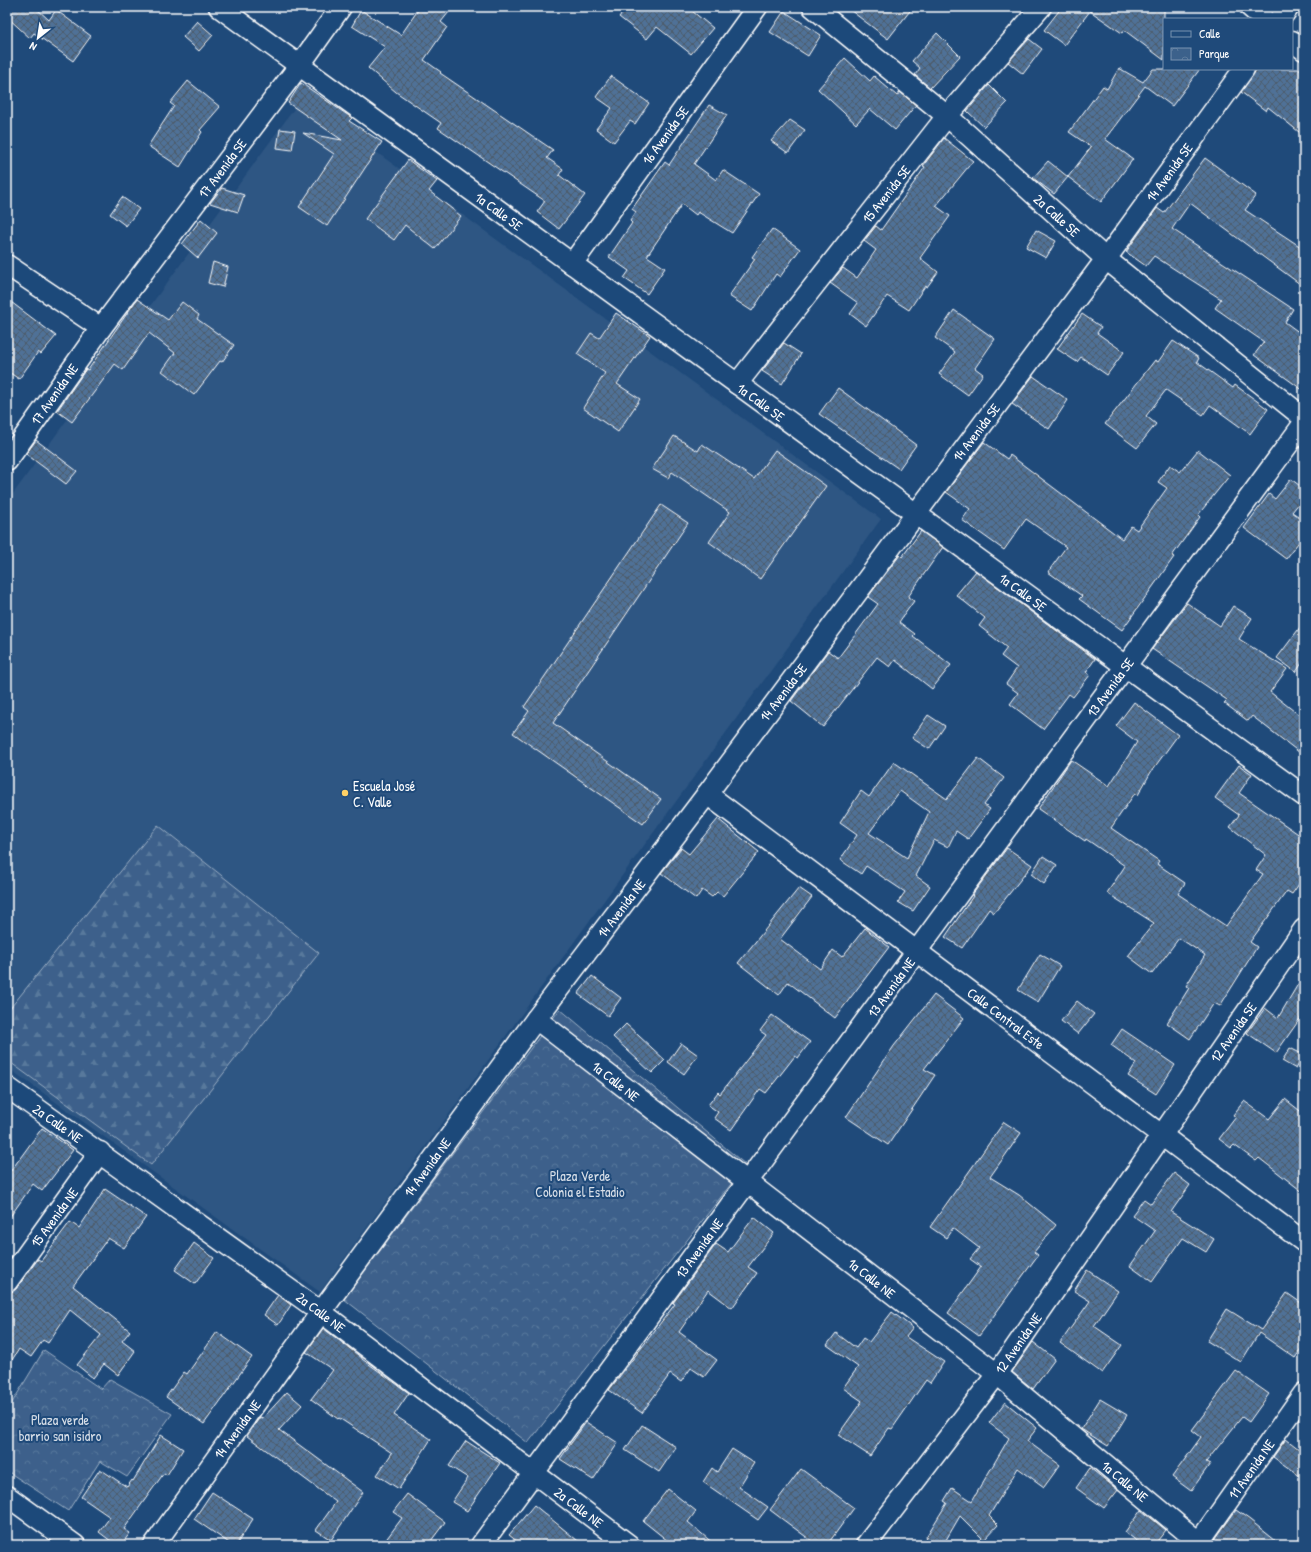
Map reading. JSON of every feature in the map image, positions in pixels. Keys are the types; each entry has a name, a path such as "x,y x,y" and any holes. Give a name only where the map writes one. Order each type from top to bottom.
{"street":[{"name":"1a Calle SE","path":"218,7 1304,796"},
{"name":"17 Avenida SE","path":"101,328 299,66 341,7"},
{"name":"16 Avenida SE","path":"572,264 757,7"},
{"name":"2a Calle SE","path":"813,7 947,116 1106,259 1304,418"},
{"name":"15 Avenida SE","path":"737,384 947,116 1041,7"},
{"path":"1250,7 1263,18"},
{"path":"1281,18 1289,7"},
{"path":"1293,42 1304,50"},
{"name":"14 Avenida SE","path":"707,794 1106,259 1243,70"},
{"path":"7,265 101,328"},
{"name":"17 Avenida NE","path":"7,461 101,328"},
{"name":"13 Avenida SE","path":"917,952 1304,423"},
{"name":"Calle Central Este","path":"707,794 1304,1242"},
{"name":"14 Avenida NE","path":"163,1542 321,1312 536,1019 707,794"},
{"name":"12 Avenida SE","path":"1161,1134 1304,929"},
{"name":"13 Avenida NE","path":"481,1545 917,952"},
{"name":"1a Calle NE","path":"536,1019 997,1374 1200,1544"},
{"name":"2a Calle NE","path":"7,1087 100,1152 321,1312 629,1545"},
{"name":"12 Avenida NE","path":"866,1545 997,1374 1161,1134"},
{"name":"15 Avenida NE","path":"7,1282 100,1152"},
{"name":"11 Avenida NE","path":"1200,1544 1304,1393"},
{"path":"7,1496 75,1545"}],"shaded area":[{"name":"Escuela José C. Valle","path":"302,98 881,519 320,1292 7,1067 7,502"}],"green space":[{"path":"158,825 319,953 151,1165 7,1060 7,1012"},
{"name":"Plaza Verde Colonia el Estadio","path":"560,1009 746,1165 528,1443 344,1299"},
{"name":"Plaza verde barrio san isidro","path":"44,1350 101,1389 110,1379 172,1414 127,1477 100,1461 68,1511 7,1471 7,1411"}],"building":[{"path":"14,7 35,7 49,20 56,10 91,36 73,61 34,33 30,38 7,17 7,14"},
{"path":"420,7 453,7 441,22 447,27 424,60 441,72 440,73 553,150 547,158 563,169 559,175 585,195 559,229 537,212 545,201 438,128 441,123 396,92 368,68 385,47 352,26 361,10 401,35"},
{"path":"627,7 687,7 713,28 691,54 657,27 647,39 619,17"},
{"path":"846,7 913,7 888,39"},
{"path":"1062,7 1164,7 1163,59 1124,30 1122,33 1090,11 1064,45 1044,30"},
{"path":"784,11 821,35 808,56 770,32"},
{"path":"197,21 213,35 199,51 183,37"},
{"path":"937,33 960,56 930,88 915,75 920,68 912,61"},
{"path":"1029,39 1042,49 1023,74 1008,62"},
{"path":"845,58 870,81 874,76 897,96 900,92 916,105 895,130 870,109 856,124 818,89"},
{"path":"1119,68 1143,82 1153,69 1199,70 1172,106 1145,86 1105,139 1133,159 1101,202 1068,177 1091,147 1069,132 1103,86 1107,89"},
{"path":"1304,69 1304,136 1268,107 1266,111 1241,92 1256,70"},
{"path":"611,76 649,103 635,124 630,121 614,142 596,129 612,108 596,97"},
{"path":"188,81 220,107 200,130 202,132 180,167 148,146 174,106 170,103"},
{"path":"301,83 352,118 349,121 382,142 327,226 299,207 334,154 303,133 342,140 288,103"},
{"path":"989,85 1007,103 984,127 967,111"},
{"path":"709,105 727,115 694,164 716,180 723,170 759,194 732,233 698,212 696,215 682,204 647,256 665,268 647,294 624,278 629,271 609,257 632,223 630,221 636,212 632,209 665,162 669,165"},
{"path":"790,120 805,130 788,153 771,141"},
{"path":"280,129 295,131 292,150 277,148"},
{"path":"944,138 973,161 936,206 950,216 920,258 938,272 927,287 925,286 909,310 887,296 866,326 850,314 858,303 830,283 843,268 857,278 876,250 864,241 876,226 881,230 925,167 923,166"},
{"path":"1205,158 1256,195 1245,210 1304,249 1304,287 1190,203 1172,229 1293,309 1285,322 1304,336 1304,391 1254,355 1264,342 1215,308 1221,299 1154,256 1146,266 1126,252 1157,208 1164,213"},
{"path":"408,160 437,181 429,191 461,216 435,249 405,225 394,240 365,219"},
{"path":"1048,161 1068,177 1054,194 1033,178"},
{"path":"222,188 244,195 238,212 210,203"},
{"path":"122,197 139,209 126,226 110,214"},
{"path":"201,219 217,233 198,258 182,244"},
{"path":"772,229 800,249 780,277 776,274 752,311 729,296 755,259 752,257"},
{"path":"1036,230 1056,241 1046,258 1026,247"},
{"path":"213,262 228,267 223,287 208,283"},
{"path":"7,299 56,336 41,354 38,352 19,379 7,371"},
{"path":"137,299 168,320 182,302 199,315 197,319 234,345 222,362 220,361 194,395 162,371 175,353 149,333 123,370 115,364 72,422 57,411 86,369 88,370"},
{"path":"954,310 995,339 975,368 983,374 968,395 939,374 955,352 935,338"},
{"path":"616,313 650,336 617,384 640,399 618,432 583,408 605,373 577,354 591,333 599,338"},
{"path":"1082,314 1101,327 1097,333 1124,352 1107,375 1081,357 1077,362 1057,349"},
{"path":"1173,341 1199,358 1197,362 1233,388 1235,385 1268,409 1250,434 1210,405 1203,415 1166,390 1146,416 1156,424 1137,448 1105,424 1155,360 1158,362"},
{"path":"784,343 801,354 782,384 762,371"},
{"path":"1033,376 1068,400 1049,429 1012,404"},
{"path":"838,388 916,445 899,469 819,414"},
{"path":"674,436 698,451 702,444 754,479 775,450 826,486 760,579 709,542 730,512 672,472 668,478 652,469"},
{"path":"36,440 77,471 66,484 26,454"},
{"path":"984,442 1007,459 1010,455 1122,539 1131,526 1137,530 1167,488 1158,482 1170,465 1180,472 1198,450 1230,475 1198,515 1200,517 1172,556 1174,557 1122,630 1079,599 1082,596 1048,572 1066,547 1026,519 1004,550 962,520 970,509 946,492"},
{"path":"1291,479 1304,489 1304,497 1292,512 1304,520 1304,535 1286,559 1244,528 1269,494 1275,499"},
{"path":"661,505 688,523 553,723 661,799 643,824 513,733 529,711 524,707"},
{"path":"921,531 943,547 908,597 914,601 899,622 915,634 913,636 951,665 932,689 895,660 890,667 877,657 823,727 791,701 828,651 838,658 878,604 868,597 900,555 902,557"},
{"path":"976,571 1095,659 1086,672 1090,675 1073,697 1069,694 1043,729 1010,704 1018,693 1006,684 1017,668 1001,656 1007,648 979,626 985,618 956,595"},
{"path":"1187,603 1220,626 1233,606 1252,618 1239,639 1287,669 1270,692 1304,719 1304,756 1252,716 1248,721 1224,703 1227,700 1152,649"},
{"path":"1304,622 1304,660 1296,672 1277,658"},
{"path":"1134,702 1178,735 1151,772 1138,795 1135,793 1111,828 1159,861 1157,864 1185,883 1178,894 1226,926 1263,874 1256,870 1266,855 1230,827 1239,815 1215,798 1239,765 1252,774 1239,793 1304,838 1304,877 1292,894 1287,891 1250,942 1257,947 1220,1006 1214,1003 1190,1039 1167,1023 1189,988 1186,986 1205,955 1179,938 1152,974 1128,956 1154,923 1107,893 1125,866 1086,839 1085,841 1038,809 1071,760 1109,786 1137,742 1116,726"},
{"path":"928,715 945,726 929,749 912,738"},
{"path":"978,758 1004,778 984,805 990,809 968,839 956,831 948,847 934,840 916,876 930,886 913,911 898,902 905,892 866,866 861,874 840,860 857,835 840,823 861,791 869,797 894,762 947,799","holes":["900,791 929,812 907,858 869,833"]},
{"path":"718,819 759,852 723,896 717,892 712,897 702,890 696,899 661,873 681,848 689,854"},
{"path":"1007,848 1032,865 994,913 989,909 962,948 945,937 973,896 972,895"},
{"path":"1043,856 1057,865 1044,884 1031,874"},
{"path":"799,888 812,897 780,939 820,969 833,950 842,957 865,928 889,947 835,1018 788,982 779,995 738,963"},
{"path":"1040,954 1060,966 1038,1002 1018,990"},
{"path":"1304,974 1304,1013 1276,1053 1247,1033 1265,1008 1278,1018"},
{"path":"592,976 621,998 608,1016 578,994"},
{"path":"934,995 964,1018 924,1069 935,1075 888,1145 846,1117 894,1046"},
{"path":"1077,1001 1094,1014 1078,1034 1061,1021"},
{"path":"772,1015 810,1042 798,1058 795,1056 766,1093 760,1089 731,1130 714,1118 718,1112 708,1105 718,1092 720,1094 766,1035 760,1031"},
{"path":"626,1024 665,1060 652,1073 613,1037"},
{"path":"1122,1029 1175,1065 1156,1094 1128,1076 1136,1063 1111,1045"},
{"path":"681,1043 698,1055 684,1074 668,1062"},
{"path":"1290,1048 1304,1055 1296,1069 1282,1061"},
{"path":"1285,1099 1304,1114 1304,1193 1259,1158 1256,1161 1234,1145 1231,1148 1219,1139 1236,1117 1233,1115 1244,1101 1269,1119"},
{"path":"1004,1122 1021,1133 990,1177 1019,1195 1056,1225 1034,1252 1038,1255 979,1336 948,1313 981,1267 970,1259 979,1248 953,1228 946,1238 930,1227"},
{"path":"42,1128 73,1150 42,1191 33,1184 7,1221 7,1176"},
{"path":"1174,1173 1190,1185 1171,1212 1214,1239 1206,1252 1183,1238 1152,1282 1130,1266 1155,1231 1132,1215 1144,1199 1151,1204"},
{"path":"105,1189 146,1217 124,1248 108,1238 73,1286 130,1331 122,1341 135,1351 118,1375 104,1364 93,1378 77,1365 101,1335 70,1310 48,1343 43,1340 31,1357 19,1349 7,1368 7,1293 16,1289 38,1259 41,1261 70,1222 79,1228"},
{"path":"754,1217 774,1233 748,1267 757,1273 732,1308 708,1290 679,1332 717,1360 704,1377 691,1368 681,1382 670,1374 642,1413 609,1390 675,1304 673,1303 716,1244 728,1252"},
{"path":"194,1243 214,1258 195,1284 175,1270"},
{"path":"1087,1270 1118,1291 1094,1326 1122,1345 1102,1373 1060,1343 1090,1301 1074,1291"},
{"path":"1287,1293 1304,1305 1304,1345 1295,1358 1259,1333 1241,1362 1207,1341 1227,1309 1261,1330"},
{"path":"278,1295 291,1305 278,1325 264,1315"},
{"path":"892,1312 913,1328 906,1337 944,1362 930,1383 926,1380 892,1429 889,1428 870,1456 838,1435 862,1401 843,1388 858,1367 827,1345 836,1333 856,1348 863,1338 869,1342"},
{"path":"323,1328 362,1359 409,1393 394,1415 431,1439 399,1489 377,1475 392,1453 339,1418 338,1419 311,1399 333,1370 306,1352"},
{"path":"217,1332 252,1357 204,1424 166,1397 184,1372 187,1374"},
{"path":"1033,1342 1055,1359 1033,1389 1012,1372"},
{"path":"1236,1371 1269,1394 1249,1422 1242,1417 1206,1462 1210,1464 1191,1491 1172,1477 1201,1437 1192,1430"},
{"path":"287,1392 302,1405 279,1430 363,1492 331,1540 316,1530 336,1502 247,1436 260,1417 263,1418"},
{"path":"1100,1399 1127,1415 1108,1446 1081,1429"},
{"path":"1005,1402 1037,1428 1027,1441 1060,1465 1044,1487 1018,1468 989,1516 998,1525 984,1540 960,1516 943,1545 921,1545 947,1503 944,1501 952,1488 972,1501 1009,1438 989,1423"},
{"path":"586,1422 618,1443 593,1480 560,1459"},
{"path":"642,1425 676,1447 659,1472 625,1450"},
{"path":"161,1435 183,1449 167,1475 164,1473 124,1529 130,1533 121,1545 116,1545 99,1532 110,1517 81,1497 100,1469 127,1487 132,1480 133,1481"},
{"path":"1286,1439 1304,1453 1304,1479 1273,1457"},
{"path":"466,1441 500,1463 467,1511 452,1502 468,1478 449,1466"},
{"path":"732,1449 754,1463 739,1487 768,1507 758,1520 703,1482 712,1468 717,1472"},
{"path":"1090,1468 1118,1490 1104,1508 1076,1488"},
{"path":"801,1469 854,1508 827,1545 817,1545 770,1510"},
{"path":"668,1489 696,1511 688,1522 715,1545 673,1545 643,1521"},
{"path":"212,1492 253,1519 236,1545 232,1545 194,1519"},
{"path":"407,1494 445,1522 428,1545 382,1545 402,1518 393,1512"},
{"path":"534,1505 583,1545 522,1545 509,1535"},
{"path":"1141,1510 1166,1530 1154,1545 1142,1545 1125,1532"},
{"path":"1236,1510 1281,1545 1213,1545 1213,1542"}],"place":[{"name":"Escuela José C. Valle","path":"345,793"}]}
